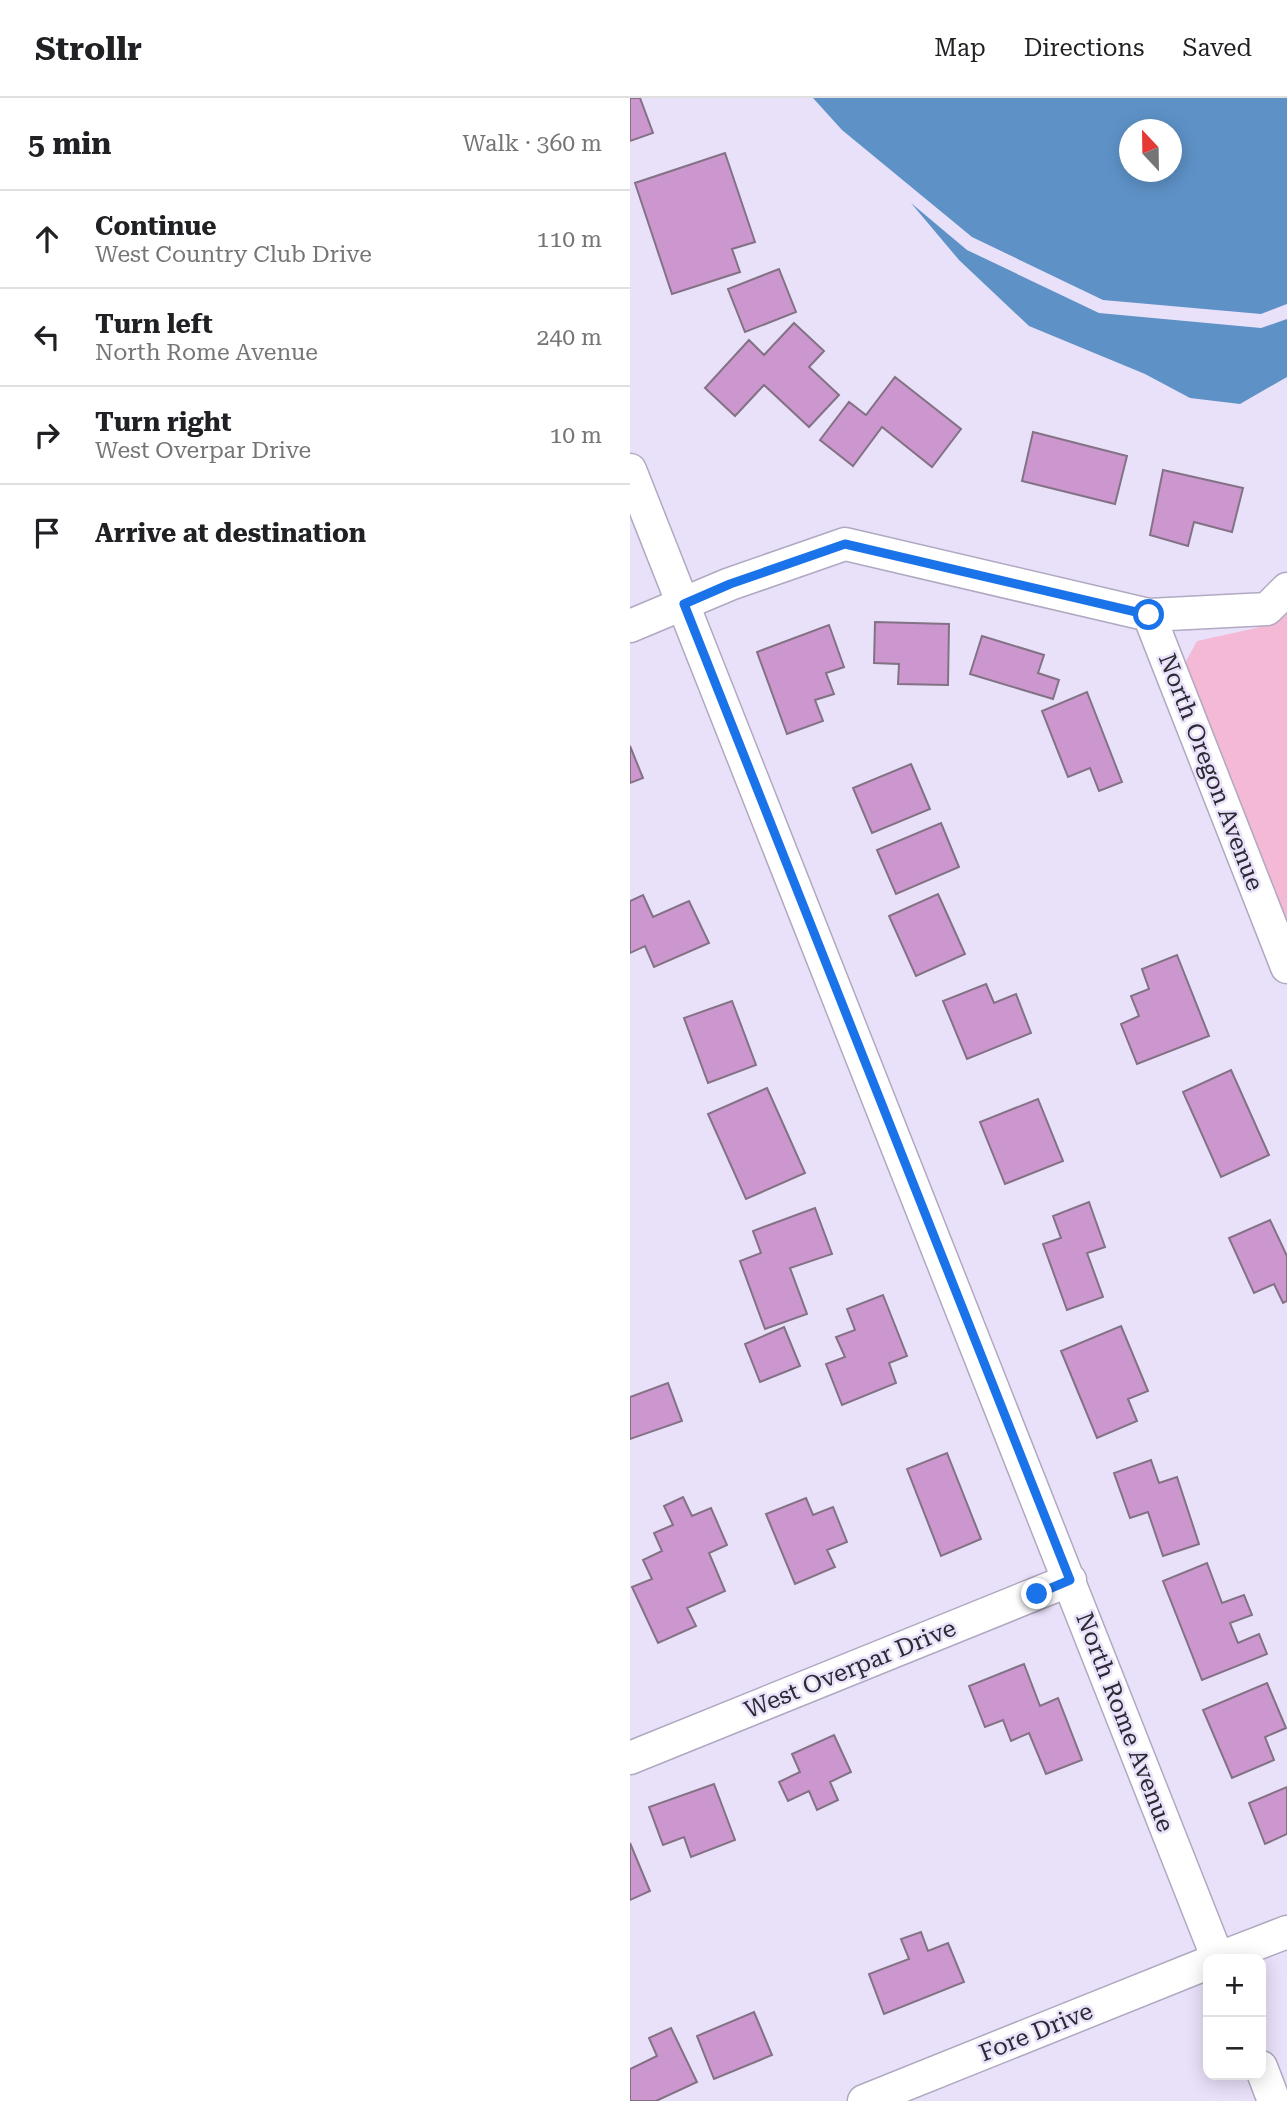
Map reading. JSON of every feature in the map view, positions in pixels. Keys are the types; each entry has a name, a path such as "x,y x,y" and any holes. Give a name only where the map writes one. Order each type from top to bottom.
{"street":[{"name":"North Rome Avenue","path":"630,470 1216,1954"},
{"path":"630,626 730,584 845,544 1149,615 1267,609 1287,589"},
{"name":"North Oregon Avenue","path":"1149,615 1287,967"},
{"name":"West Overpar Drive","path":"630,1758 1070,1580"},
{"path":"1231,1954 1287,1932"},
{"name":"Fore Drive","path":"864,2101 1203,1965"},
{"path":"1266,2080 1274,2101"}],"shaded area":[{"path":"1287,613 1287,941 1185,663 1197,641 1256,628"}],"water":[{"path":"813,98 1287,98 1287,304 1261,314 1103,300 972,237 842,130"},
{"path":"911,203 967,250 1099,313 1261,328 1287,319 1287,377 1240,404 1190,398 1145,374 1029,326 959,260"}],"building":[{"path":"630,98 640,98 653,133 630,141"},
{"path":"725,153 755,242 732,249 740,272 672,294 635,183"},
{"path":"779,269 796,312 745,332 728,289"},
{"path":"794,323 824,351 809,367 839,395 809,427 764,385 735,416 705,388 749,340 764,355"},
{"path":"895,377 961,429 932,467 882,427 853,466 820,440 849,402 866,415"},
{"path":"1033,432 1127,456 1115,504 1022,481"},
{"path":"1163,470 1243,488 1232,532 1194,522 1188,546 1150,535"},
{"path":"875,622 949,624 948,685 898,684 899,664 874,663"},
{"path":"829,625 844,667 826,673 834,694 815,700 823,721 787,734 757,652"},
{"path":"982,636 1044,655 1038,673 1059,680 1053,699 970,674"},
{"path":"1087,692 1122,782 1099,791 1090,768 1068,777 1042,711"},
{"path":"630,746 643,778 630,783"},
{"path":"911,764 930,809 872,833 853,788"},
{"path":"941,823 959,867 896,894 877,850"},
{"path":"938,894 965,954 916,976 889,916"},
{"path":"643,895 653,917 689,901 709,943 654,967 645,946 630,953 630,901"},
{"path":"1177,955 1209,1036 1137,1064 1121,1024 1139,1016 1131,996 1149,989 1142,969"},
{"path":"986,984 994,1003 1016,994 1031,1033 967,1059 943,1001"},
{"path":"732,1001 756,1065 708,1083 684,1018"},
{"path":"1231,1070 1269,1155 1221,1177 1183,1092"},
{"path":"767,1088 805,1173 746,1199 708,1114"},
{"path":"1038,1099 1063,1161 1005,1184 980,1122"},
{"path":"1089,1202 1105,1247 1087,1253 1103,1297 1067,1310 1043,1244 1061,1238 1053,1216"},
{"path":"815,1208 832,1254 790,1268 807,1314 765,1329 740,1261 761,1253 753,1231"},
{"path":"1270,1220 1287,1256 1287,1301 1283,1303 1274,1284 1254,1293 1229,1238"},
{"path":"883,1295 907,1356 889,1363 896,1383 842,1405 826,1364 845,1357 836,1337 855,1330 847,1309"},
{"path":"1121,1326 1148,1391 1128,1399 1137,1421 1097,1438 1061,1351"},
{"path":"784,1327 800,1366 760,1382 745,1344"},
{"path":"668,1383 682,1421 630,1439 630,1397"},
{"path":"947,1453 981,1539 941,1556 907,1469"},
{"path":"1151,1460 1159,1483 1177,1477 1199,1544 1163,1556 1148,1512 1130,1518 1114,1473"},
{"path":"683,1497 692,1516 711,1508 727,1545 709,1553 725,1591 687,1608 696,1626 658,1643 632,1587 652,1579 643,1560 662,1551 654,1533 673,1525 664,1506"},
{"path":"806,1498 813,1515 833,1507 847,1542 827,1550 835,1567 795,1584 766,1514"},
{"path":"1207,1563 1222,1603 1244,1595 1252,1615 1230,1623 1238,1643 1259,1634 1267,1654 1202,1680 1163,1581"},
{"path":"1024,1664 1040,1706 1058,1698 1082,1760 1046,1774 1029,1733 1011,1741 1003,1720 985,1727 969,1686"},
{"path":"1267,1683 1286,1728 1265,1737 1274,1760 1232,1778 1203,1710"},
{"path":"834,1735 851,1772 830,1782 838,1800 817,1810 809,1791 788,1801 779,1782 800,1772 792,1754"},
{"path":"714,1784 735,1840 691,1857 684,1837 663,1845 649,1807"},
{"path":"1287,1787 1287,1834 1265,1844 1249,1803"},
{"path":"630,1843 650,1891 630,1900"},
{"path":"921,1932 928,1951 948,1943 964,1982 884,2014 869,1974 909,1959 901,1939"},
{"path":"754,2012 772,2055 714,2079 697,2036"},
{"path":"671,2028 697,2082 656,2101 630,2101 630,2069 657,2056 649,2038"}],"route":[{"path":"1037,1594 1070,1580 684,604 730,584 845,544 1149,615"}]}
